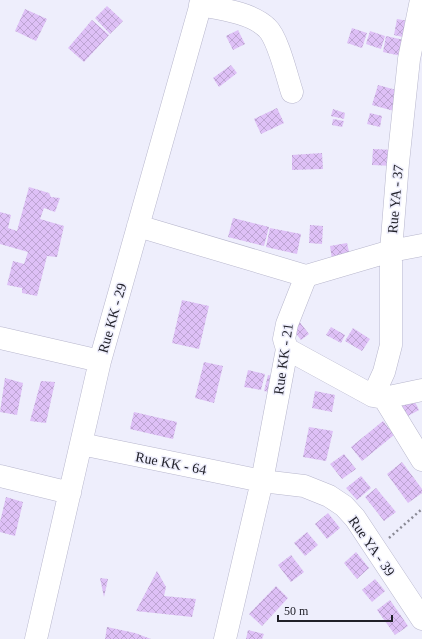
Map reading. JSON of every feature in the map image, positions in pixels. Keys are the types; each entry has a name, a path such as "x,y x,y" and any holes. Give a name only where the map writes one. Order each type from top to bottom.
{"street":[{"name":"Rue YA - 37","path":"378,397 391,345 391,251 398,163 409,59 422,0"},
{"path":"201,3 255,19 268,29 276,42 292,92"},
{"name":"Rue KK - 29","path":"36,639 100,361 201,3"},
{"path":"138,226 306,276 391,251 422,245"},
{"name":"Rue KK - 21","path":"225,639 262,481 287,349 284,339 287,324 306,276"},
{"path":"0,338 100,361"},
{"path":"287,349 378,397 422,460"},
{"path":"378,397 422,390"},
{"name":"Rue KK - 64","path":"81,444 262,481"},
{"path":"0,476 70,494"},
{"name":"Rue YA - 39","path":"262,481 304,486 330,496 344,506 355,518 422,619"}],"path":[{"path":"376,549 422,509"}],"building":[{"path":"107,6 123,21 110,34 95,18"},
{"path":"25,9 47,19 36,41 15,31"},
{"path":"397,19 414,22 411,39 394,35"},
{"path":"92,20 109,35 84,62 68,48"},
{"path":"352,28 367,33 362,48 347,43"},
{"path":"238,30 245,44 233,50 226,36"},
{"path":"370,31 385,36 381,49 366,44"},
{"path":"386,36 404,40 401,56 383,52"},
{"path":"231,65 237,73 219,87 213,78"},
{"path":"378,85 400,91 394,111 372,105"},
{"path":"277,108 284,123 261,134 254,119"},
{"path":"333,109 345,113 344,119 331,116"},
{"path":"370,113 382,116 380,127 367,124"},
{"path":"333,119 344,121 342,127 332,125"},
{"path":"373,149 394,150 394,166 372,165"},
{"path":"322,153 323,169 292,170 292,155"},
{"path":"29,187 49,193 51,197 60,198 55,212 44,208 40,219 64,226 57,257 47,256 37,296 22,293 22,288 7,285 13,261 24,264 28,252 0,244 0,212 11,215 8,228 17,231"},
{"path":"233,218 269,227 264,246 228,237"},
{"path":"310,225 323,226 322,244 309,243"},
{"path":"270,228 301,234 297,254 266,247"},
{"path":"347,243 350,256 332,259 330,246"},
{"path":"182,300 209,306 199,349 172,343"},
{"path":"298,320 309,334 301,340 290,326"},
{"path":"331,327 345,335 341,343 326,335"},
{"path":"353,328 370,339 362,351 345,341"},
{"path":"204,362 223,366 214,403 195,398"},
{"path":"248,370 265,374 261,390 244,387"},
{"path":"268,375 277,377 273,393 264,391"},
{"path":"5,378 23,383 17,415 0,412"},
{"path":"41,381 55,382 46,423 30,421"},
{"path":"315,391 335,395 332,412 312,408"},
{"path":"413,398 419,410 406,417 399,405"},
{"path":"134,412 177,422 173,439 130,429"},
{"path":"383,421 394,435 362,461 351,447"},
{"path":"309,427 333,431 326,461 303,457"},
{"path":"344,454 356,469 342,479 330,464"},
{"path":"402,462 422,489 422,493 408,503 387,474"},
{"path":"361,476 371,488 357,500 346,488"},
{"path":"376,488 396,512 384,521 365,497"},
{"path":"6,497 23,502 15,536 0,532 0,522"},
{"path":"328,513 340,528 327,539 315,524"},
{"path":"307,532 318,545 305,556 294,543"},
{"path":"356,552 369,568 357,579 344,563"},
{"path":"291,555 304,572 291,582 278,565"},
{"path":"157,571 166,587 164,596 196,599 192,617 136,611"},
{"path":"100,578 108,579 104,597"},
{"path":"375,579 385,591 372,602 362,590"},
{"path":"276,586 288,598 262,626 249,614"},
{"path":"390,600 408,626 395,635 377,610"},
{"path":"107,627 135,633 151,639 105,639"},
{"path":"248,630 264,634 262,639 246,639"}]}
